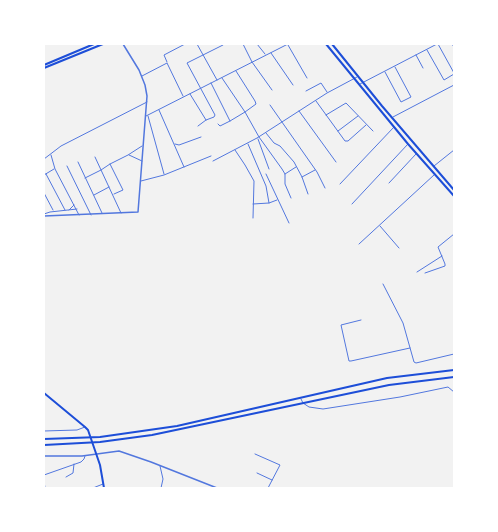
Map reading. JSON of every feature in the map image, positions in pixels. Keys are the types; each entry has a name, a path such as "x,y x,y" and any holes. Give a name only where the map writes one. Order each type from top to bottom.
{"main road":[{"path":"44,64 79,50 87,45 94,44"},
{"path":"44,68 103,44"},
{"path":"326,44 408,144 454,196"},
{"path":"332,44 392,118 454,190"},
{"path":"44,439 100,437 177,426 387,378 454,370"},
{"path":"44,445 100,442 178,430 389,385 454,377"},
{"path":"44,393 86,427 96,455 104,488"}],"street":[{"path":"44,215 91,215 138,212 147,115 147,96 141,76 123,44"},
{"path":"184,96 164,55 185,44"},
{"path":"197,44 217,80"},
{"path":"243,44 252,62 272,90"},
{"path":"256,44 266,55"},
{"path":"147,115 288,44 307,78"},
{"path":"360,85 416,54 426,49 437,44 454,74 444,80 426,49"},
{"path":"198,126 215,115 187,63 223,45"},
{"path":"271,53 293,85"},
{"path":"416,54 423,68"},
{"path":"141,76 167,63"},
{"path":"385,72 401,102 411,96 395,66"},
{"path":"218,124 220,126 230,121 256,104 235,71"},
{"path":"213,161 258,138 315,100 358,76"},
{"path":"222,77 245,112 258,138 269,169"},
{"path":"211,82 230,121"},
{"path":"306,91 321,82 327,93"},
{"path":"392,118 454,85"},
{"path":"190,93 206,120"},
{"path":"315,100 337,131 347,142 366,125"},
{"path":"44,159 62,146 147,102"},
{"path":"326,116 346,103 373,131"},
{"path":"270,105 316,170 325,188"},
{"path":"158,109 184,168"},
{"path":"299,111 336,162"},
{"path":"147,115 164,175"},
{"path":"337,131 359,116"},
{"path":"340,184 394,127"},
{"path":"266,132 274,144 280,146 296,167 308,194"},
{"path":"174,144 179,145 201,137"},
{"path":"258,138 285,174 285,184 291,198"},
{"path":"248,143 266,186 269,203"},
{"path":"352,204 408,144"},
{"path":"85,178 144,145"},
{"path":"235,150 246,165 254,181 253,218"},
{"path":"434,166 454,150"},
{"path":"389,182 416,153"},
{"path":"51,154 55,169 80,215"},
{"path":"128,155 142,161"},
{"path":"140,181 184,168 211,156"},
{"path":"95,157 121,213"},
{"path":"78,162 103,214"},
{"path":"110,164 123,190 113,194"},
{"path":"67,166 91,215"},
{"path":"285,174 296,167"},
{"path":"44,175 55,169"},
{"path":"302,178 316,170"},
{"path":"46,174 65,210"},
{"path":"266,174 290,223"},
{"path":"359,244 435,174"},
{"path":"94,195 109,187"},
{"path":"44,193 54,211"},
{"path":"253,204 269,203 278,200"},
{"path":"68,210 75,205"},
{"path":"44,215 54,211 77,209"},
{"path":"379,225 399,248"},
{"path":"425,273 445,266 438,246 454,234"},
{"path":"417,272 442,256"},
{"path":"383,284 403,323 413,360 416,363 454,354"},
{"path":"361,320 341,325 348,361 410,348"},
{"path":"301,398 303,403 314,408 323,409 400,397 448,387 454,392"},
{"path":"44,431 77,430 86,427"},
{"path":"44,456 85,456 119,451 217,488"},
{"path":"255,454 280,465 268,488"},
{"path":"44,475 83,461 85,456"},
{"path":"66,477 73,473 74,464"},
{"path":"160,466 163,479 161,488"},
{"path":"258,473 273,480"},
{"path":"44,481 45,488"},
{"path":"92,488 103,484"}]}
